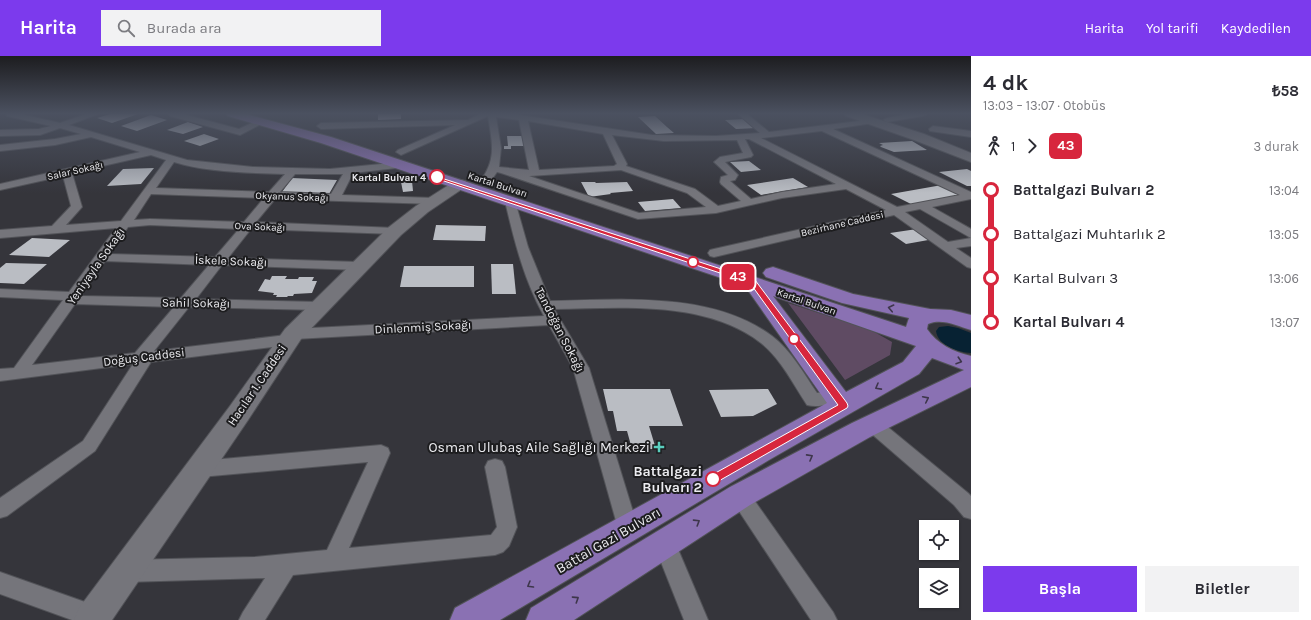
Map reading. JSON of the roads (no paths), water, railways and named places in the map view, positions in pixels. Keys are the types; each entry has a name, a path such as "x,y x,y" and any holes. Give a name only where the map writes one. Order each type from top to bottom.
{"main road":[{"name":"Kartal Bulvarı","path":"327,140 401,159 495,173 714,253 752,271 926,343 951,358 971,364"},
{"name":"Kartal Bulvarı","path":"356,140 460,184 510,201 849,299 930,316 942,316 966,320"},
{"path":"752,271 840,401"},
{"path":"926,343 916,329 916,324 918,320 930,316"},
{"name":"Battal Gazi Bulvarı","path":"468,620 759,452 840,401 911,368 926,343"},
{"path":"543,620 664,542 740,496 872,424 971,377"}],"street":[{"path":"0,148 64,140"},
{"path":"110,140 186,163 253,170 330,172 350,170 401,159 435,140"},
{"path":"495,173 498,156 497,140"},
{"path":"528,140 535,173"},
{"path":"611,140 621,162 620,167"},
{"path":"746,140 748,155 723,159 719,162 733,176 725,179 725,182 750,203"},
{"path":"754,140 896,211 971,264"},
{"path":"850,140 971,196"},
{"path":"927,140 971,158"},
{"path":"944,140 971,150"},
{"name":"Salar Sokağı","path":"0,187 151,152"},
{"name":"Yeniyayla Sokağı","path":"7,376 73,298 172,158"},
{"path":"495,173 613,170 620,167 691,191 716,210"},
{"path":"335,197 350,170"},
{"path":"0,509 89,446 143,357 184,302 292,171"},
{"path":"55,230 77,207 67,172"},
{"path":"495,173 638,216 716,210 782,195 847,186"},
{"name":"Hacılar 1. Caddesi","path":"92,618 200,469 291,337 395,231 460,184"},
{"name":"Okyanus Sokağı","path":"149,191 435,201"},
{"name":"Bezirhane Caddesi","path":"714,253 896,211 971,196"},
{"name":"Tandoğan Sokağı","path":"510,201 522,248 545,305 581,368 628,528"},
{"path":"922,206 971,234"},
{"name":"Ova Sokağı","path":"0,234 150,222 395,231"},
{"path":"945,246 971,242"},
{"name":"İskele Sokağı","path":"102,257 359,266"},
{"name":"Sahil Sokağı","path":"0,293 73,298 320,306"},
{"path":"545,305 668,307 699,311 734,320 751,328 773,345 813,400 840,401"},
{"name":"Dinlenmiş Sokağı","path":"291,337 554,320"},
{"name":"Doğuş Caddesi","path":"7,376 291,337"},
{"path":"872,424 971,510"},
{"path":"200,469 381,453 333,560"},
{"path":"126,571 255,568 495,545 505,534 506,527 495,467"},
{"path":"740,496 825,620"},
{"path":"664,542 696,620"},
{"path":"251,620 287,565"},
{"path":"0,584 92,618"}],"water":[{"path":"948,326 971,333 971,353 955,350 940,341 936,331 939,327"}],"place":[{"name":"Kartal Bulvarı 4","path":"437,177"},
{"name":"Osman Ulubaş Aile Sağlığı Merkezi","path":"659,447"},
{"name":"Battalgazi Bulvarı 2","path":"713,479"}]}
